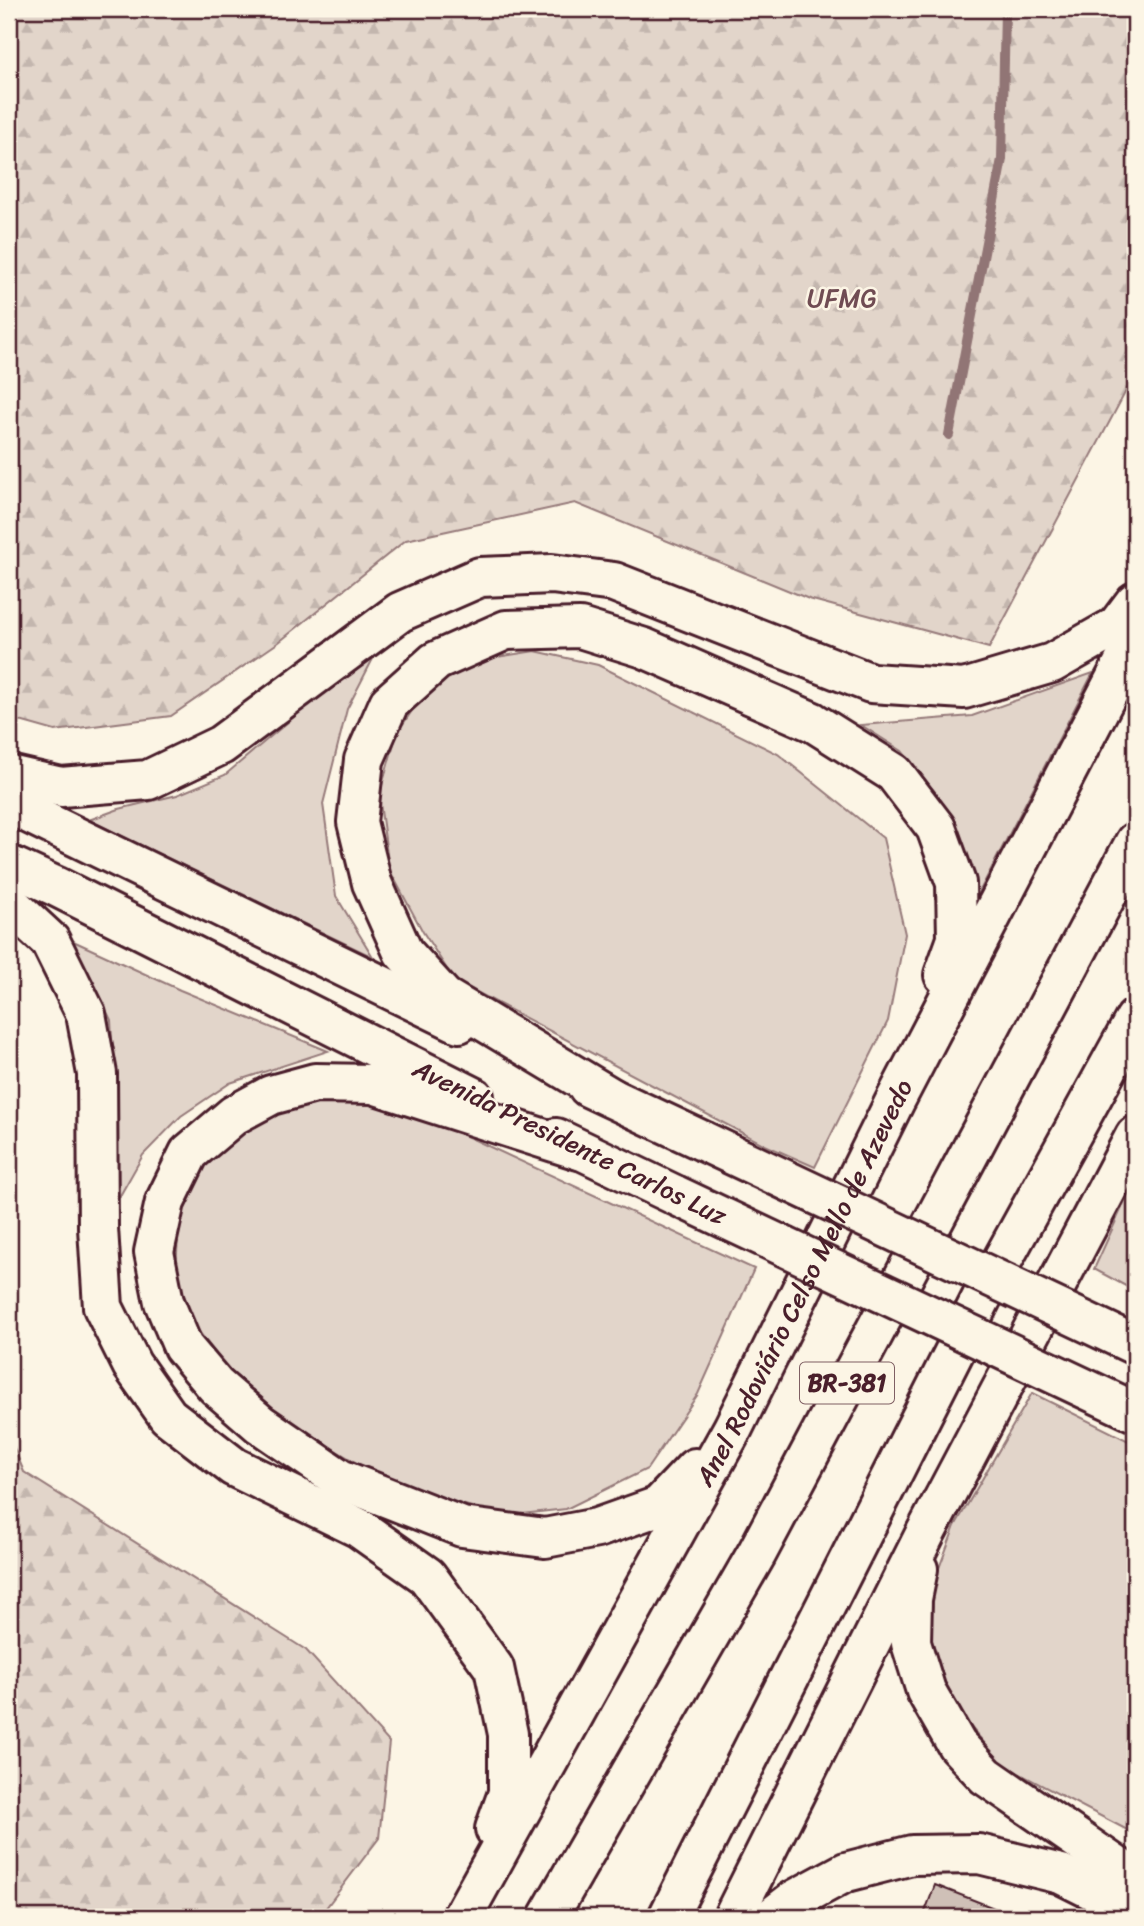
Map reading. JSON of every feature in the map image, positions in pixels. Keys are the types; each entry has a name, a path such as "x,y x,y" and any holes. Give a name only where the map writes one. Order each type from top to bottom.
{"main road":[{"path":"9,775 61,788 148,780 221,745 400,612 480,577 552,573 614,582 871,683 964,690 1052,663 1117,626 1135,601"},
{"path":"612,1098 444,997 403,952 372,884 357,822 364,760 389,703 436,662 506,630 580,628 644,648 813,722 894,773 936,828 956,883 957,939 895,1101"},
{"name":"Anel Rodoviário Celso Mello de Azevedo","path":"464,1915 733,1428 895,1101 1135,641"},
{"path":"9,804 612,1098 1135,1345"},
{"name":"BR-381","path":"548,1917 757,1553 1135,842"},
{"name":"Avenida Presidente Carlos Luz","path":"9,865 579,1150 1135,1412"},
{"path":"9,903 50,941 86,1014 97,1074 98,1228 103,1307 132,1365 168,1416 234,1467 359,1528 427,1576 494,1668 508,1734 508,1793 464,1915"},
{"name":"BR-381","path":"668,1917 981,1299 1135,1019"},
{"path":"579,1150 373,1084 315,1083 271,1096 234,1115 189,1153 165,1202 154,1252 164,1301 183,1347 216,1386 260,1424 340,1479 462,1527 545,1538 609,1524 659,1506 733,1428"},
{"path":"733,1917 925,1534 1135,1136"},
{"path":"925,1534 912,1599 911,1643 926,1690 957,1745 986,1776 1135,1879"},
{"path":"772,1917 794,1900 846,1872 912,1855 979,1854 1061,1874 1135,1911"}],"green space":[{"name":"UFMG","path":"9,9 1135,9 1135,374 989,648 809,599 575,503 406,540 279,642 171,716 55,731 9,718"},
{"path":"378,649 347,709 323,804 336,896 373,957 89,820 119,809 177,795 225,775"},
{"path":"535,651 598,665 778,754 883,838 905,934 888,1021 815,1167 765,1145 454,980 423,932 389,869 379,796 397,733 428,687 477,660"},
{"path":"1093,673 973,904 962,841 936,793 902,751 861,725 972,716"},
{"path":"71,940 180,990 328,1051 230,1083 181,1116 143,1155 117,1201 111,1020"},
{"path":"305,1101 373,1104 451,1129 754,1269 698,1394 647,1469 566,1509 504,1516 447,1500 374,1473 293,1425 226,1367 194,1325 176,1271 179,1217 201,1162 252,1120"},
{"path":"1135,1179 1135,1291 1094,1269"},
{"path":"1032,1393 1135,1444 1135,1834 1003,1765 963,1718 939,1673 931,1644 933,1584 955,1526"},
{"path":"9,1436 24,1472 306,1650 389,1742 379,1838 319,1917 9,1917"}],"building":[{"path":"935,1885 1017,1917 923,1917"}],"waterway":[{"path":"949,435 1002,159 1005,9"}]}
